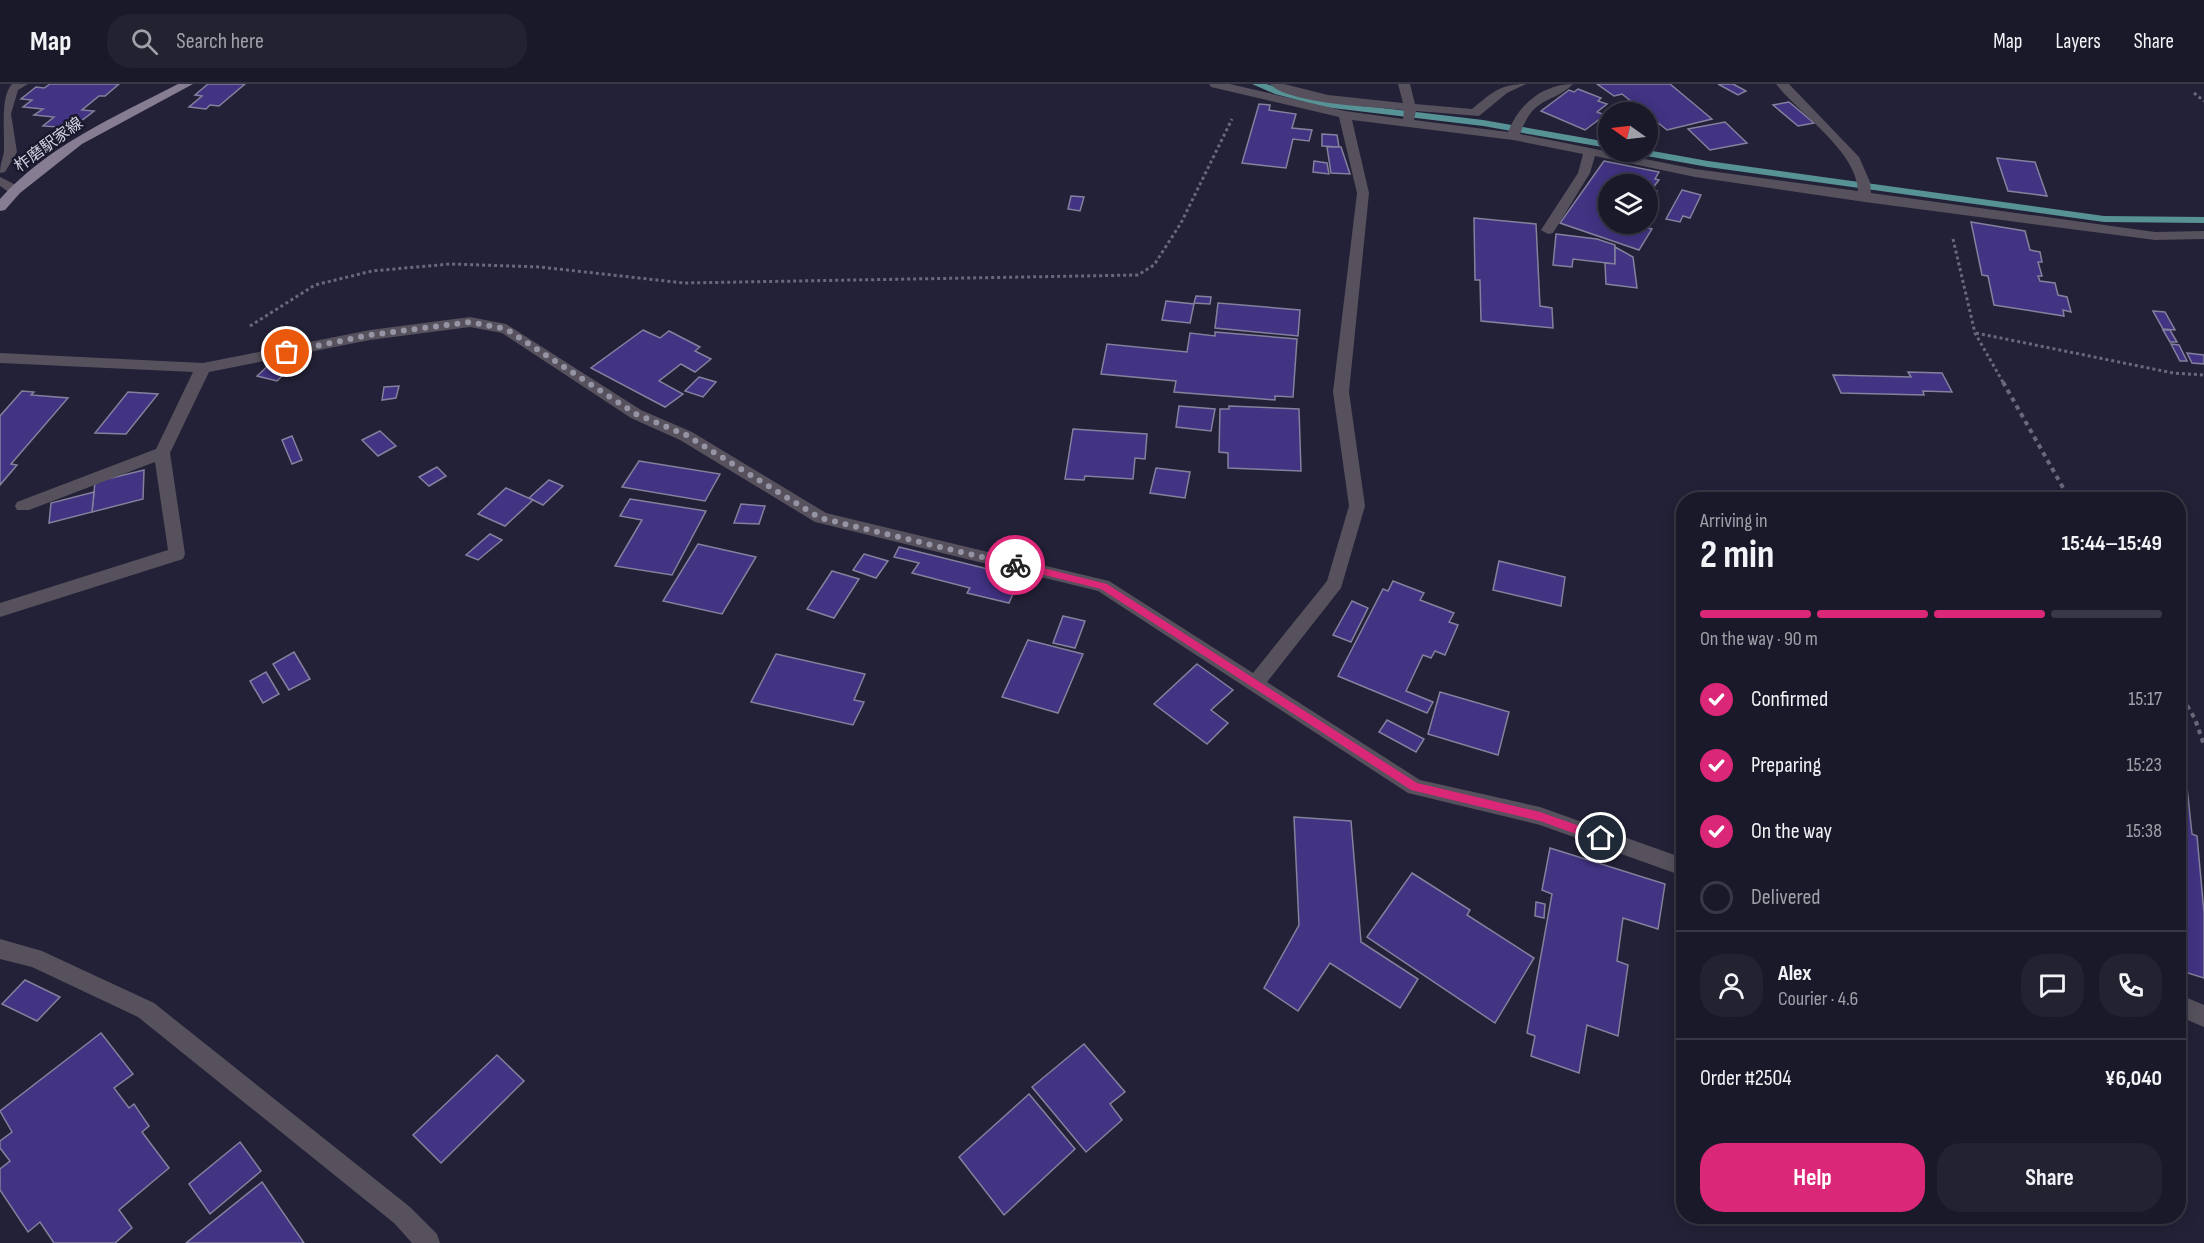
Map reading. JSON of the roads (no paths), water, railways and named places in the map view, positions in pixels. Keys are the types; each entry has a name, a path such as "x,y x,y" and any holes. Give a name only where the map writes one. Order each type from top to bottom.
{"main road":[{"name":"柞磨駅家線","path":"0,207 15,190 78,141 187,84"}],"street":[{"path":"0,169 11,152 5,114 13,88 22,84"},
{"path":"1215,84 1345,115 1515,129 1590,151 1695,173 2156,236 2204,235"},
{"path":"1276,84 1284,89 1328,99 1475,113 1503,90 1520,84"},
{"path":"1404,84 1410,107 1409,122"},
{"path":"1515,129 1532,102 1567,84"},
{"path":"1782,84 1855,160 1864,182 1865,198"},
{"path":"1255,684 1335,583 1357,506 1341,392 1363,193 1345,115"},
{"path":"1548,230 1584,174 1590,151"},
{"path":"0,181 15,190"},
{"path":"0,358 203,368 370,335 459,323 470,322 506,329 636,414 686,435 820,518 1103,586 1415,787 1540,816 1676,865"},
{"path":"0,610 177,554 162,453 203,368"},
{"path":"24,506 162,453"},
{"path":"0,949 35,958 146,1010 402,1215 428,1243"},
{"path":"2186,1008 2204,1016"}],"waterway":[{"path":"1257,84 1324,104 1441,117 1598,143"},
{"path":"1658,155 2104,219 2204,220"}]}
